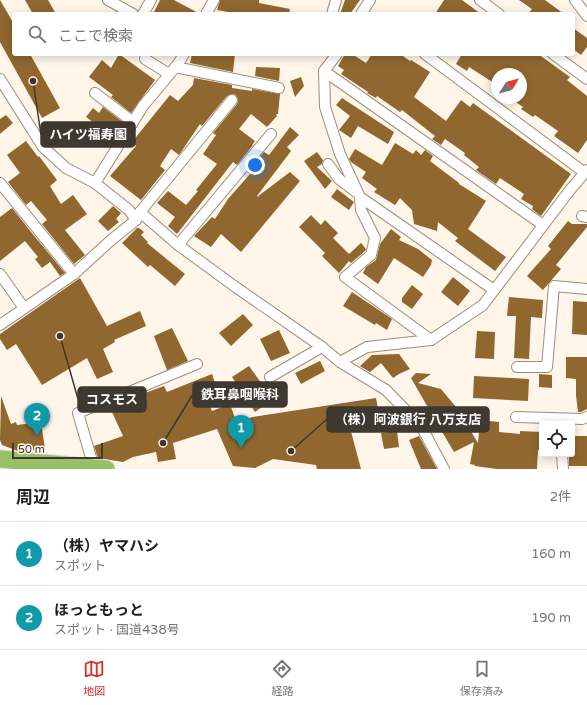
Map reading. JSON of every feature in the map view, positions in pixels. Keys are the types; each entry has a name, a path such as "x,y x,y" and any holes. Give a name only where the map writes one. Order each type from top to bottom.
{"highway":[{"path":"0,459 100,468"}],"street":[{"path":"108,0 129,12"},
{"path":"144,12 150,0"},
{"path":"207,12 214,0"},
{"path":"333,12 336,0"},
{"path":"365,12 370,0"},
{"path":"480,0 496,12"},
{"path":"575,0 587,16"},
{"path":"95,183 143,106 183,56"},
{"path":"335,56 324,71 325,107 340,154 359,195 361,210 375,238 371,255 345,277 431,340"},
{"path":"340,362 367,347 431,340 483,305 586,171 428,56"},
{"path":"557,56 587,79"},
{"path":"145,59 172,71 279,88"},
{"path":"324,71 543,225"},
{"path":"0,79 43,147 66,168 95,183 128,210 322,347 340,362 386,390 421,426 444,469"},
{"path":"95,93 133,122"},
{"path":"0,325 74,274 138,216 232,100"},
{"path":"178,246 272,134"},
{"path":"328,164 339,179 359,195 494,290"},
{"path":"0,183 74,274"},
{"path":"0,274 24,308"},
{"path":"517,367 547,367 554,286 587,289"},
{"path":"270,377 322,347"},
{"path":"100,468 78,413 197,364"},
{"path":"516,417 561,421 582,419 587,417"},
{"path":"562,457 563,469"}],"building":[{"path":"0,0 12,21 12,56 31,56 60,108 42,118 0,42"},
{"path":"25,0 48,0 55,12 32,12"},
{"path":"160,0 174,0 196,12 154,12"},
{"path":"220,0 259,0 259,3 290,9 289,12 228,12 217,10"},
{"path":"345,0 360,0 351,12 341,12"},
{"path":"444,0 462,0 478,12 436,12"},
{"path":"519,0 545,0 561,12 530,12 532,9"},
{"path":"575,29 587,38 587,47 581,55 575,50"},
{"path":"118,56 122,56 155,80 131,113 111,97 113,95 89,77 102,60 111,68"},
{"path":"192,56 235,56 233,72 190,63"},
{"path":"344,56 355,56 366,63 371,56 403,56 430,72 414,97 446,121 461,100 470,107 473,103 571,174 541,216 532,209 533,206 521,199 524,194 500,178 496,184 476,170 479,167 464,155 465,153 445,139 441,145 432,139 435,136 402,110 400,112 377,96 376,98 367,93 368,92 341,74 344,70 338,66"},
{"path":"461,56 541,56 570,77 567,80 587,96 587,140 578,153 554,136 558,131 535,115 533,117 521,109 523,107 519,104 527,104 527,68 491,68 491,81 469,67 467,71 456,64"},
{"path":"256,67 280,68 279,81 255,76"},
{"path":"301,77 304,86 295,97 290,81"},
{"path":"194,78 232,85 232,88 252,91 252,89 280,94 278,114 276,114 277,116 267,127 251,114 239,129 255,141 253,145 237,165 233,162 177,234 168,226 175,217 157,203 168,191 186,205 198,191 196,190 217,164 203,154 216,135 213,133 237,104 238,101 236,95 233,94 227,96 202,126 200,124 179,155 171,149 160,166 165,170 141,200 110,176 136,146 132,142 170,95 178,101 193,85"},
{"path":"342,98 394,132 388,144 358,126 351,138 339,130 350,116 336,105"},
{"path":"103,107 124,123 114,138 86,117 93,108 99,113"},
{"path":"6,115 13,123 0,134 0,119"},
{"path":"290,127 299,135 287,147 291,151 257,197 290,172 300,181 241,252 221,234 211,247 194,236 212,217 215,219 228,199 250,174 247,172 264,152 269,155"},
{"path":"26,141 57,180 50,186 61,204 73,195 87,214 65,230 85,255 74,264 42,224 47,220 31,201 26,205 8,182 20,173 7,155"},
{"path":"395,143 413,154 416,150 421,155 425,150 433,156 430,161 459,184 486,201 468,229 506,257 495,271 455,241 458,238 438,222 437,231 414,224 412,210 400,198 395,205 374,192 377,189 362,178 366,172 349,159 355,149 382,165"},
{"path":"317,152 323,160 322,164 317,167 332,181 325,189 304,161"},
{"path":"337,189 354,202 349,210 331,197"},
{"path":"113,206 121,213 116,219 119,222 108,231 98,221"},
{"path":"12,208 65,273 60,276 50,262 42,268 35,259 38,257 25,241 0,261 0,217"},
{"path":"311,215 321,225 325,220 338,233 333,238 349,254 361,243 366,249 365,251 351,263 349,261 339,273 322,256 325,253 299,227"},
{"path":"568,221 572,224 587,224 587,227 556,265 561,269 543,290 527,276 551,249 548,246"},
{"path":"137,228 144,232 141,235 148,242 147,243 185,274 175,286 150,265 148,267 122,243"},
{"path":"391,229 401,237 399,240 418,249 432,260 431,265 423,277 394,258 378,284 363,273 366,267 376,260 380,244"},
{"path":"453,277 470,291 458,306 441,292"},
{"path":"80,278 107,326 140,311 146,326 114,340 115,342 103,349 113,372 97,379 87,358 42,385 16,344 7,350 0,339 0,334"},
{"path":"412,285 423,294 412,309 402,302 402,298"},
{"path":"352,292 392,319 387,330 376,323 375,325 343,306"},
{"path":"509,297 543,300 542,318 531,317 529,359 514,358 516,316 507,316"},
{"path":"573,301 587,302 587,335 572,334"},
{"path":"243,314 253,325 231,346 219,333"},
{"path":"172,328 188,361 167,370 154,336"},
{"path":"279,330 290,353 271,361 260,339"},
{"path":"477,331 495,332 494,359 475,358"},
{"path":"399,354 410,369 393,378 381,363 370,372 360,366 372,355"},
{"path":"566,357 587,357 587,409 581,412 578,412 576,379 566,378"},
{"path":"320,361 325,371 301,384 295,373"},
{"path":"249,366 273,399 255,412 232,377"},
{"path":"416,373 431,374 418,383 441,389 456,407 478,443 480,420 499,422 499,432 520,434 520,431 539,432 537,469 497,469 470,464 474,442 454,452 438,425 440,423 430,411 411,378"},
{"path":"212,374 216,386 204,391 212,411 230,404 237,424 252,417 376,398 380,419 349,424 361,469 317,469 316,465 273,459 255,468 233,466 217,429 173,443 176,459 158,462 156,452 133,457 123,462 98,458 94,446 123,436 112,412 128,405 129,408 147,399 145,393 164,386 167,392"},
{"path":"539,374 552,375 552,388 539,387"},
{"path":"474,376 529,379 528,401 473,398"},
{"path":"1,396 11,424 16,422 17,425 41,422 45,449 33,450 32,445 18,451 2,445 0,440"},
{"path":"397,431 399,447 384,449 381,433"},
{"path":"419,436 437,469 421,469 409,440"},
{"path":"575,436 587,436 587,466 569,466 569,457 575,457"}],"place":[{"name":"ハイツ福寿園","path":"33,81"},
{"name":"コスモス","path":"60,336"},
{"name":"ほっともっと","path":"37,436"},
{"name":"鉄耳鼻咽喉科","path":"163,443"},
{"name":"（株）ヤマハシ","path":"241,448"},
{"name":"（株）阿波銀行 八万支店","path":"291,451"}]}
